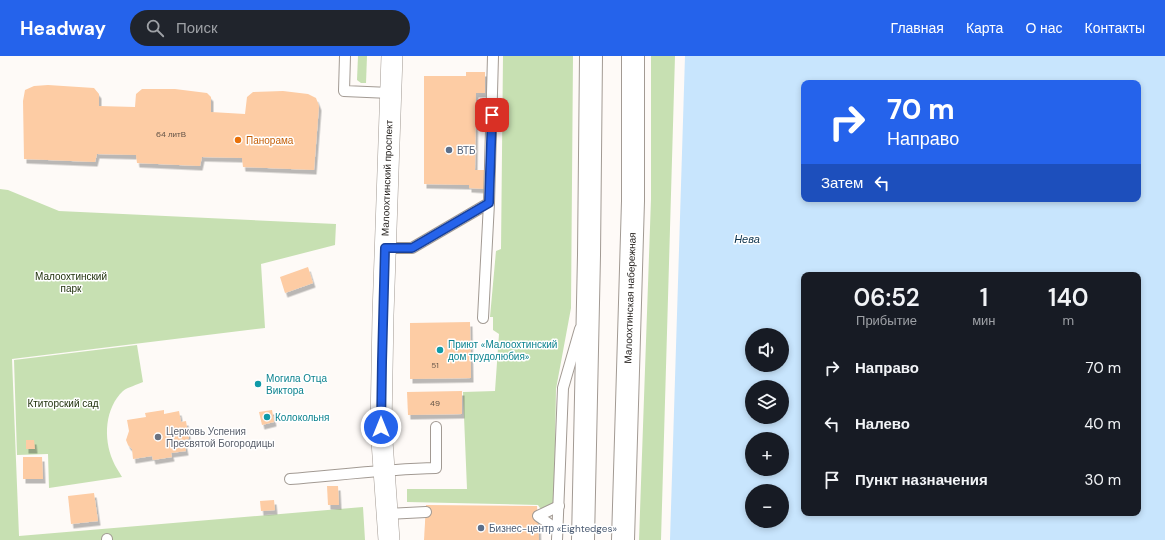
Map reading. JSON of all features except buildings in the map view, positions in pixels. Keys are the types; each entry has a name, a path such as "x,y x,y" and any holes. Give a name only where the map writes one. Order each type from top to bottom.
{"main road":[{"path":"583,540 591,56"},
{"name":"Малоохтинская набережная","path":"623,540 633,201 633,56"}],"street":[{"name":"Малоохтинский проспект","path":"389,540 381,405 392,56"}],"lane":[{"path":"345,56 344,91 390,93"},
{"path":"482,318 489,203 493,56"},
{"path":"385,248 412,248 489,203"},
{"path":"558,535 563,388 588,300"},
{"path":"290,479 401,469 436,468 436,427"},
{"path":"558,535 538,516 559,506"},
{"path":"387,514 426,512"}],"green space":[{"path":"358,56 367,56 366,83 361,83 357,80"},
{"path":"503,56 573,56 571,308 556,389 554,502 548,507 540,508 538,505 407,502 407,489 467,489 463,392 495,391 499,334 493,330 493,317 490,317 496,251 501,249"},
{"path":"651,56 675,56 661,540 639,540 651,199"},
{"name":"Малоохтинский парк","path":"0,189 8,190 59,211 336,224 335,245 261,264 265,328 12,359 19,536 363,507 365,540 0,540"},
{"name":"Ктиторский сад","path":"137,345 143,382 123,391 112,406 109,415 107,433 108,443 114,463 122,477 49,488 48,454 17,455 14,360"}],"water":[{"name":"Нева","path":"685,56 1165,56 1165,540 670,540"}],"place":[{"name":"Панорама","path":"238,140"},
{"name":"ВТБ","path":"449,150"},
{"name":"Приют «Малоохтинский дом трудолюбия»","path":"440,350"},
{"name":"Могила Отца Виктора","path":"258,384"},
{"name":"Колокольня","path":"267,417"},
{"name":"Церковь Успения Пресвятой Богородицы","path":"158,437"},
{"name":"Бизнес-центр «Eightedges»","path":"481,528"}],"route":[{"path":"381,427 385,248 412,248 489,203 492,115"}]}
